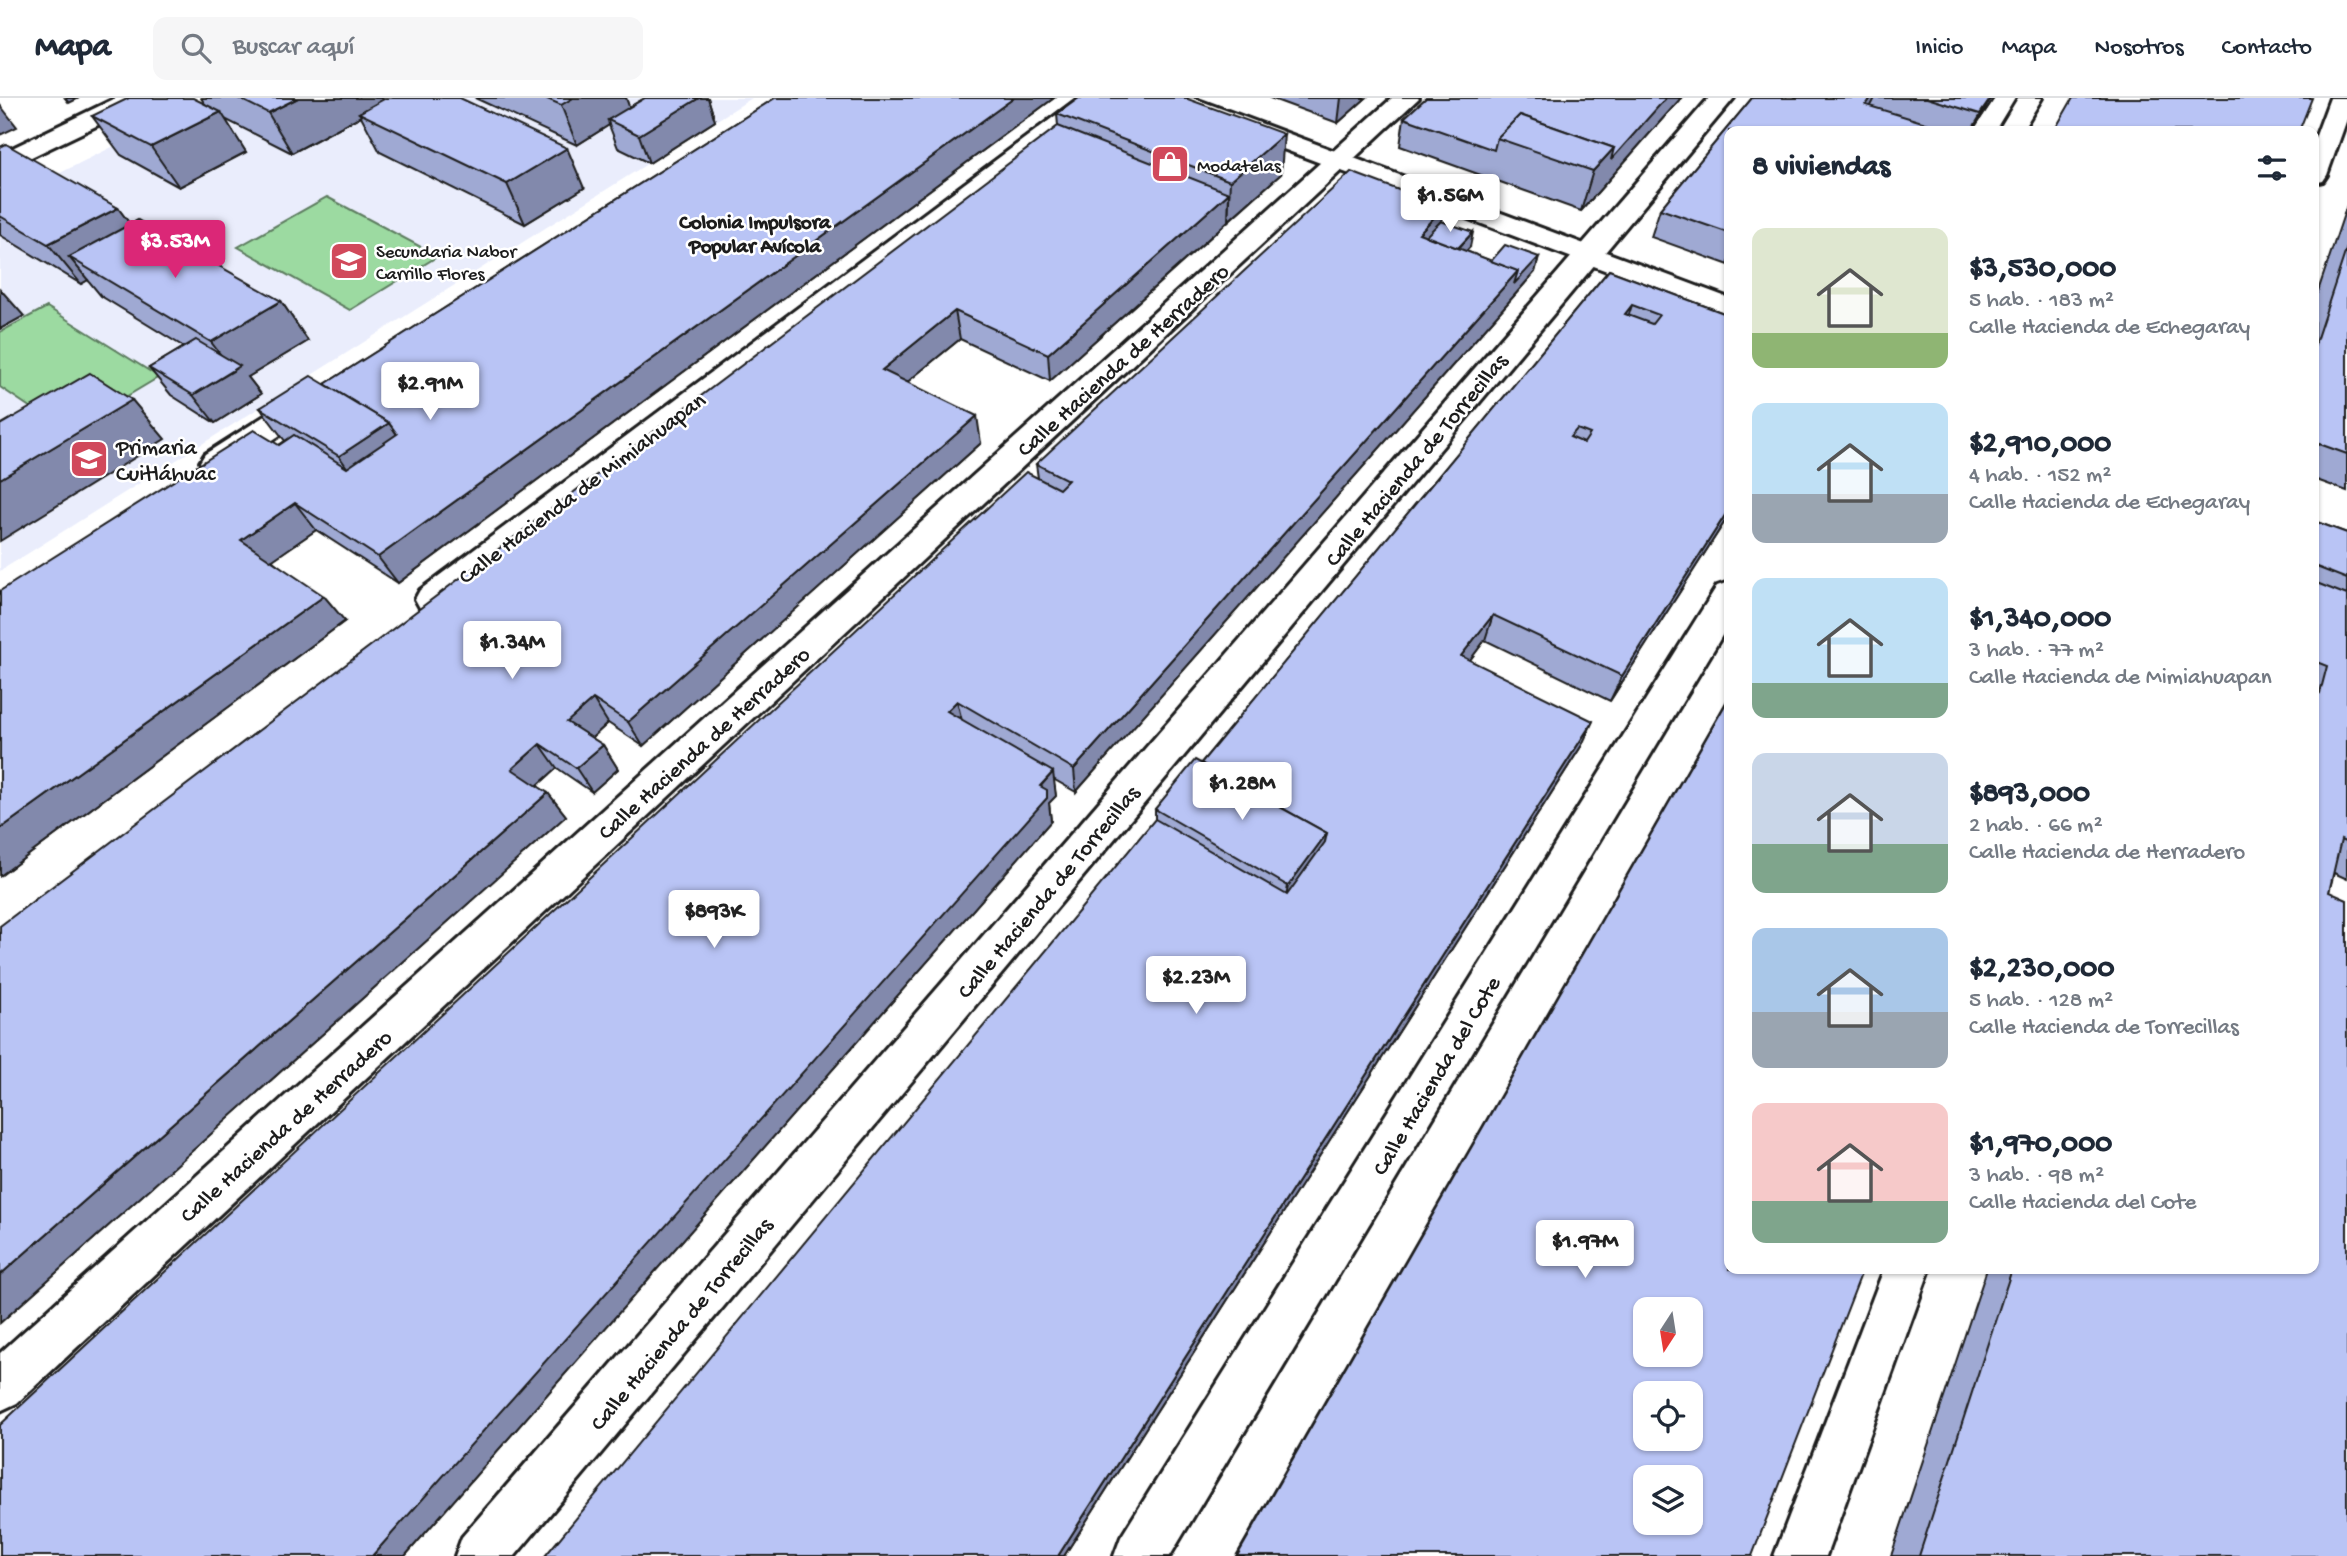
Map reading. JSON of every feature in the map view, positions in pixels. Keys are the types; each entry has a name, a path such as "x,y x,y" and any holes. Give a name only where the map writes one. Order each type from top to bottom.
{"street":[{"path":"0,164 135,98"},
{"name":"Calle Hacienda de Mimiahuapan","path":"409,617 1095,98"},
{"path":"1170,98 1724,306"},
{"name":"Calle Hacienda de Herradero","path":"0,1386 1407,98"},
{"name":"Calle Hacienda de Torrecillas","path":"481,1556 1723,98"},
{"path":"2013,126 2030,98"},
{"path":"2319,161 2342,98"},
{"path":"188,480 340,382"},
{"name":"Calle Hacienda del Cote","path":"1140,1556 1724,602"},
{"path":"1800,1556 1905,1274"}],"shaded area":[{"path":"210,98 752,98 0,571 0,203"}],"green space":[{"path":"327,197 438,256 350,310 238,247"},
{"path":"47,307 159,377 67,432 0,387 0,332"}],"building":[{"path":"129,98 193,98 221,112 151,147 92,116"},
{"path":"238,98 298,98 268,113"},
{"path":"386,98 460,98 567,148 507,184 359,113"},
{"path":"545,98 573,98 561,105"},
{"path":"645,98 699,98 639,135 608,120"},
{"path":"775,98 1014,98 378,557 295,503 241,540 324,596 0,829 0,591 254,430 279,445 294,435 347,468 397,434 389,423 325,384"},
{"path":"1079,98 1185,98 1284,134 1230,181 1057,114"},
{"path":"1426,98 1666,98 1611,160 1614,148 1520,115 1497,138 1494,150 1404,118"},
{"path":"1752,98 1871,98 1866,105 1935,126 1729,126"},
{"path":"1927,98 1991,98 1980,114"},
{"path":"2073,98 2312,98 2301,126 2057,126"},
{"path":"1520,115 1614,148 1593,171 1497,138"},
{"path":"1058,126 1229,193 1048,354 955,311 882,370 977,416 628,722 593,699 567,722 603,745 576,768 540,744 512,769 548,793 0,1275 0,926"},
{"path":"1724,132 1724,231 1660,209"},
{"path":"6,144 118,208 48,244 0,216 0,147"},
{"path":"1351,172 1444,207 1419,233 1518,271 1074,769 957,701 947,711 1053,772 1040,786 1047,790 1047,798 372,1556 0,1556 0,1425 1026,472 1059,489 1068,480 1036,464"},
{"path":"138,220 281,301 211,342 69,257"},
{"path":"1441,221 1473,232 1458,248 1426,236"},
{"path":"1505,245 1539,257 1514,284 1518,271 1491,261"},
{"path":"2347,247 2347,454 2319,444 2319,332"},
{"path":"1609,270 1724,313 1724,517 1622,676 1493,615 1461,656 1593,721 1058,1556 545,1556 1155,819 1287,895 1325,842 1327,833 1201,763","holes":["1632,305 1659,315 1652,324 1625,314","1577,429 1590,434 1584,443 1570,437"]},
{"path":"196,340 240,366 193,395 149,368"},
{"path":"90,373 132,400 0,479 0,425"},
{"path":"311,376 389,423 339,456 260,408"},
{"path":"2319,523 2347,533 2347,579 2319,568"},
{"path":"2319,584 2347,595 2347,843 2341,840 2329,892 2347,900 2347,1556 1919,1556 2010,1274 2319,1274 2319,692 2327,666 2319,663"},
{"path":"1724,707 1724,1274 1861,1274 1752,1556 1237,1556"},
{"path":"1195,760 1327,833 1288,886 1155,809"}],"place":[{"name":"Modatelas","path":"1170,164"},
{"name":"Secundaria Nabor Carrillo Flores","path":"349,261"},
{"name":"Primaria Cuitláhuac","path":"89,459"}],"district":[{"name":"Colonia Impulsora Popular Avícola","path":"755,233"}]}
